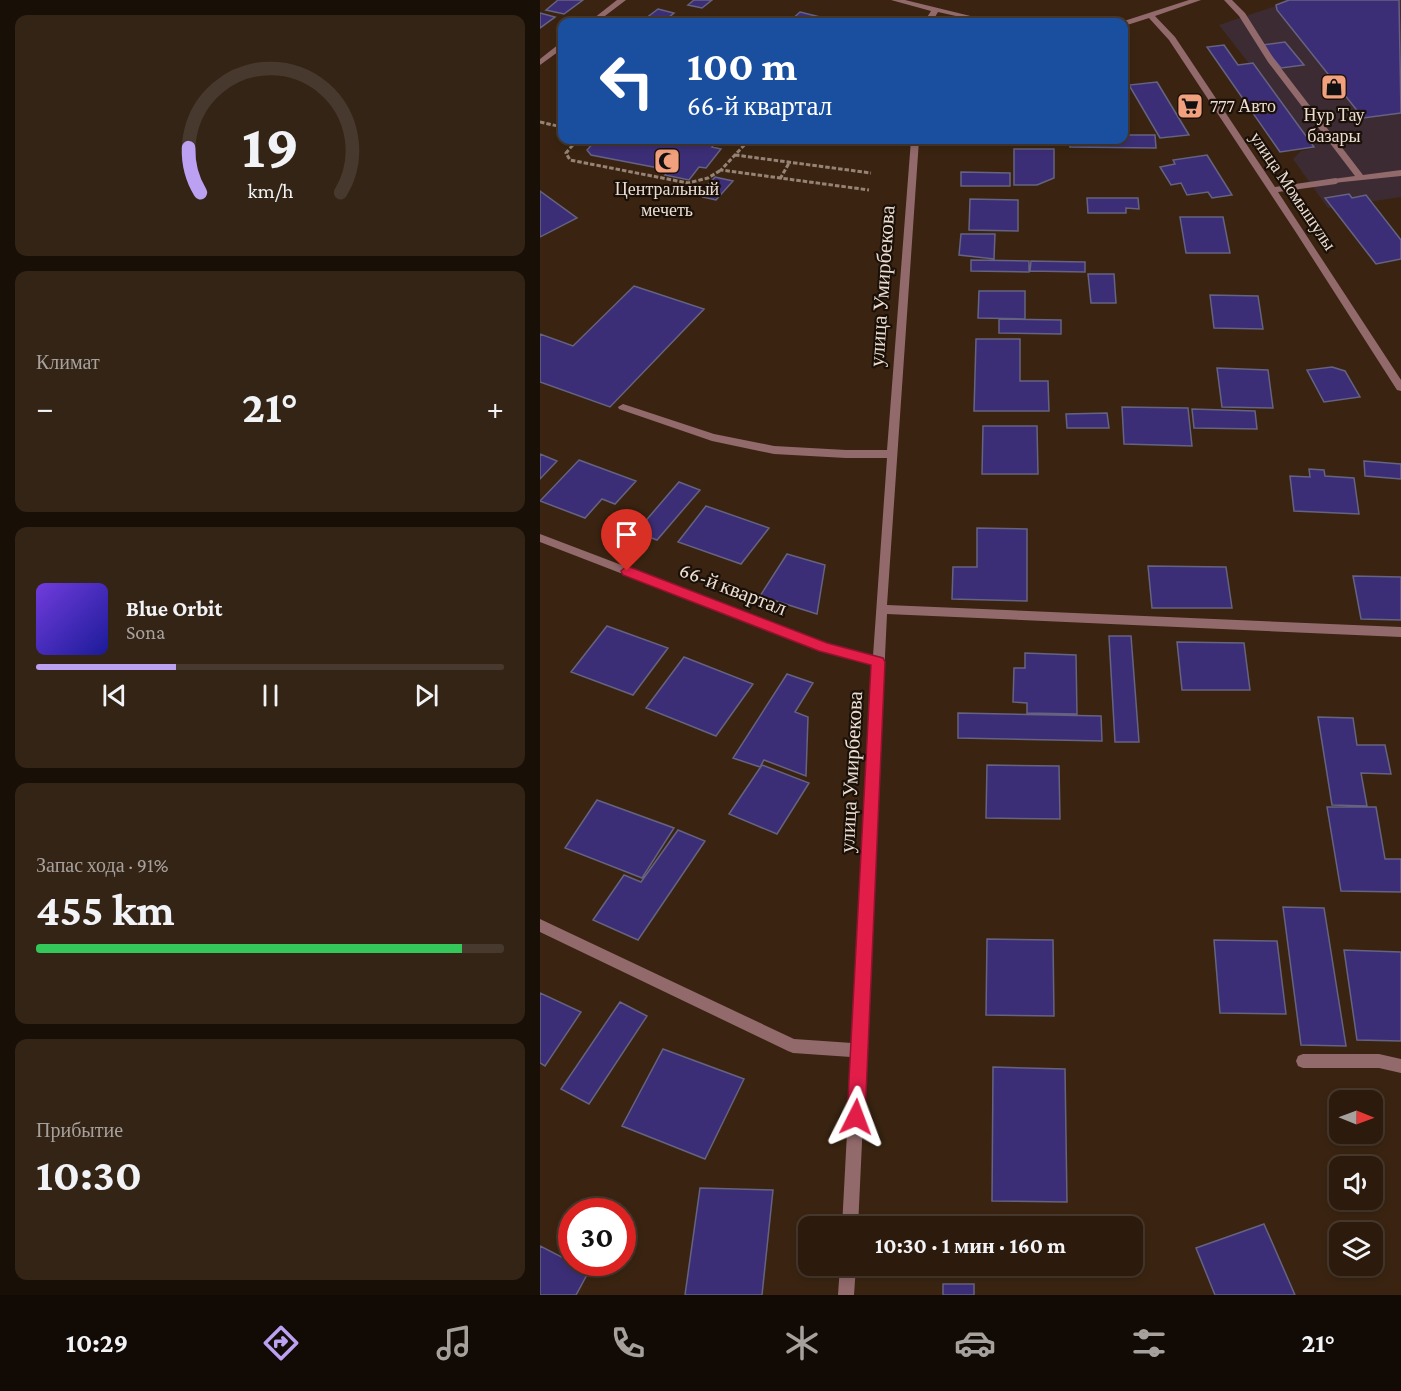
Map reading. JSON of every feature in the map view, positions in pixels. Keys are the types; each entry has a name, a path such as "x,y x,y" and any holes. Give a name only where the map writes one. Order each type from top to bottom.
{"street":[{"path":"598,18 622,0"},
{"path":"895,0 972,18"},
{"path":"1128,23 1152,17 1197,0"},
{"path":"1228,0 1242,15 1270,60 1361,178"},
{"path":"930,18 935,10"},
{"name":"улица Момышулы","path":"1152,17 1172,39 1401,388"},
{"path":"540,63 558,49"},
{"path":"540,53 550,56"},
{"name":"улица Умирбекова","path":"851,1216 881,609 915,144"},
{"path":"1271,190 1401,173"},
{"path":"623,407 712,437 774,450 892,454"},
{"name":"66-й квартал","path":"540,538 824,647 878,662"},
{"path":"881,609 1401,632"},
{"path":"540,925 793,1046 860,1052"},
{"path":"1303,1061 1379,1061 1401,1066"},
{"path":"846,1295 847,1276"}],"path":[{"path":"540,122 558,126"},
{"path":"574,144 566,153 570,160 688,183 708,178 720,170 745,144"},
{"path":"735,155 871,173"},
{"path":"780,179 789,163"},
{"path":"720,170 868,190"}],"shaded area":[{"name":"Нур Тау базары","path":"1294,0 1401,0 1401,197 1328,208 1293,159 1301,151 1315,148 1219,25"}],"building":[{"path":"558,0 583,0 564,14 546,10"},
{"path":"694,0 712,0 702,8 688,5"},
{"path":"1289,0 1399,0 1401,113 1363,118 1277,10 1276,5"},
{"path":"658,9 674,13 668,18 646,18"},
{"path":"800,12 824,18 793,18"},
{"path":"540,13 555,17 540,28"},
{"path":"1285,42 1304,65 1281,68 1262,45"},
{"path":"1224,45 1238,65 1253,63 1314,147 1280,152 1207,47"},
{"path":"1157,82 1189,135 1160,138 1129,85"},
{"path":"1128,135 1155,135 1156,148 1070,147 1070,144 1128,144"},
{"name":"Центральный мечеть","path":"592,144 715,144 712,147 721,149 706,168 699,167 689,180 665,175 669,170 591,155 587,150"},
{"path":"1014,149 1054,149 1054,178 1037,185 1014,185"},
{"path":"1207,155 1232,195 1212,198 1208,192 1187,195 1181,183 1171,185 1160,167 1175,164 1173,160"},
{"path":"961,172 1010,173 1010,186 961,186"},
{"path":"715,177 733,181 716,200 703,197 706,193 701,192"},
{"path":"540,191 577,218 540,237"},
{"path":"1349,194 1352,198 1366,195 1401,240 1401,259 1376,264 1325,198"},
{"path":"1087,198 1138,198 1139,209 1126,208 1126,213 1088,213"},
{"path":"970,199 1018,200 1018,231 969,230"},
{"path":"1180,217 1223,217 1230,253 1186,253"},
{"path":"961,234 995,234 994,259 959,255"},
{"path":"971,260 1029,261 1029,272 971,271"},
{"path":"1031,261 1085,262 1085,272 1030,271"},
{"path":"1088,274 1114,274 1116,303 1091,303"},
{"path":"634,286 704,309 610,407 540,382 540,334 573,346"},
{"path":"979,291 1025,291 1025,319 978,318"},
{"path":"1210,295 1258,296 1263,329 1214,328"},
{"path":"999,319 1061,320 1061,334 999,333"},
{"path":"976,339 1020,339 1020,381 1048,381 1049,411 974,411"},
{"path":"1332,367 1345,371 1360,397 1324,402 1307,370"},
{"path":"1217,368 1268,370 1273,408 1222,407"},
{"path":"1122,407 1188,408 1192,446 1124,444"},
{"path":"1192,409 1255,411 1257,429 1194,428"},
{"path":"1107,413 1109,428 1067,428 1066,414"},
{"path":"983,426 1037,426 1038,474 982,474"},
{"path":"540,454 557,461 540,479"},
{"path":"579,460 636,481 615,504 602,499 585,518 540,501"},
{"path":"1364,461 1401,464 1401,479 1365,476"},
{"path":"1309,469 1324,470 1325,476 1354,478 1359,514 1294,511 1290,476 1310,477"},
{"path":"679,482 700,490 657,540 636,532"},
{"path":"706,506 769,528 741,564 678,542"},
{"path":"977,528 1027,529 1027,601 952,599 953,567 977,567"},
{"path":"787,554 825,565 817,614 760,596"},
{"path":"1148,566 1226,567 1232,608 1152,608"},
{"path":"1353,576 1401,577 1401,620 1361,619"},
{"path":"607,626 668,648 633,695 571,672"},
{"path":"1109,636 1131,636 1139,742 1115,742"},
{"path":"1177,642 1244,643 1250,690 1182,690"},
{"path":"1025,653 1076,655 1077,714 1027,713 1027,703 1013,702 1014,668 1025,668"},
{"path":"684,657 753,684 716,736 646,708"},
{"path":"787,674 813,683 795,712 808,717 806,776 764,760 760,767 733,758"},
{"path":"958,713 1101,716 1102,741 958,738"},
{"path":"1318,717 1353,718 1357,745 1385,745 1391,774 1361,773 1367,806 1332,805"},
{"path":"762,765 809,783 777,834 729,814"},
{"path":"987,765 1059,766 1060,819 986,818"},
{"path":"597,800 674,828 642,878 565,848"},
{"path":"1327,807 1376,807 1385,859 1401,859 1401,892 1341,891"},
{"path":"678,830 705,841 638,940 593,920 624,875 641,882"},
{"path":"1283,907 1324,908 1346,1046 1301,1045"},
{"path":"987,939 1053,940 1054,1016 986,1015"},
{"path":"1214,940 1277,941 1286,1014 1220,1013"},
{"path":"1344,950 1401,952 1401,1041 1357,1040"},
{"path":"540,993 581,1012 545,1066 540,1063"},
{"path":"620,1002 647,1016 589,1104 561,1089"},
{"path":"663,1049 744,1079 705,1159 622,1126"},
{"path":"993,1067 1065,1069 1067,1202 992,1201"},
{"path":"700,1188 773,1190 762,1295 685,1295"},
{"path":"1264,1224 1295,1295 1215,1295 1196,1248"},
{"path":"540,1246 558,1255 558,1276 586,1276 576,1295 540,1295"},
{"path":"943,1284 974,1284 974,1295 943,1295"}],"place":[{"name":"Нур Тау базары","path":"1334,87"},
{"name":"777 Авто","path":"1190,106"},
{"name":"Центральный мечеть","path":"667,161"}],"route":[{"path":"627,571 824,647 878,662 856,1117"}]}
